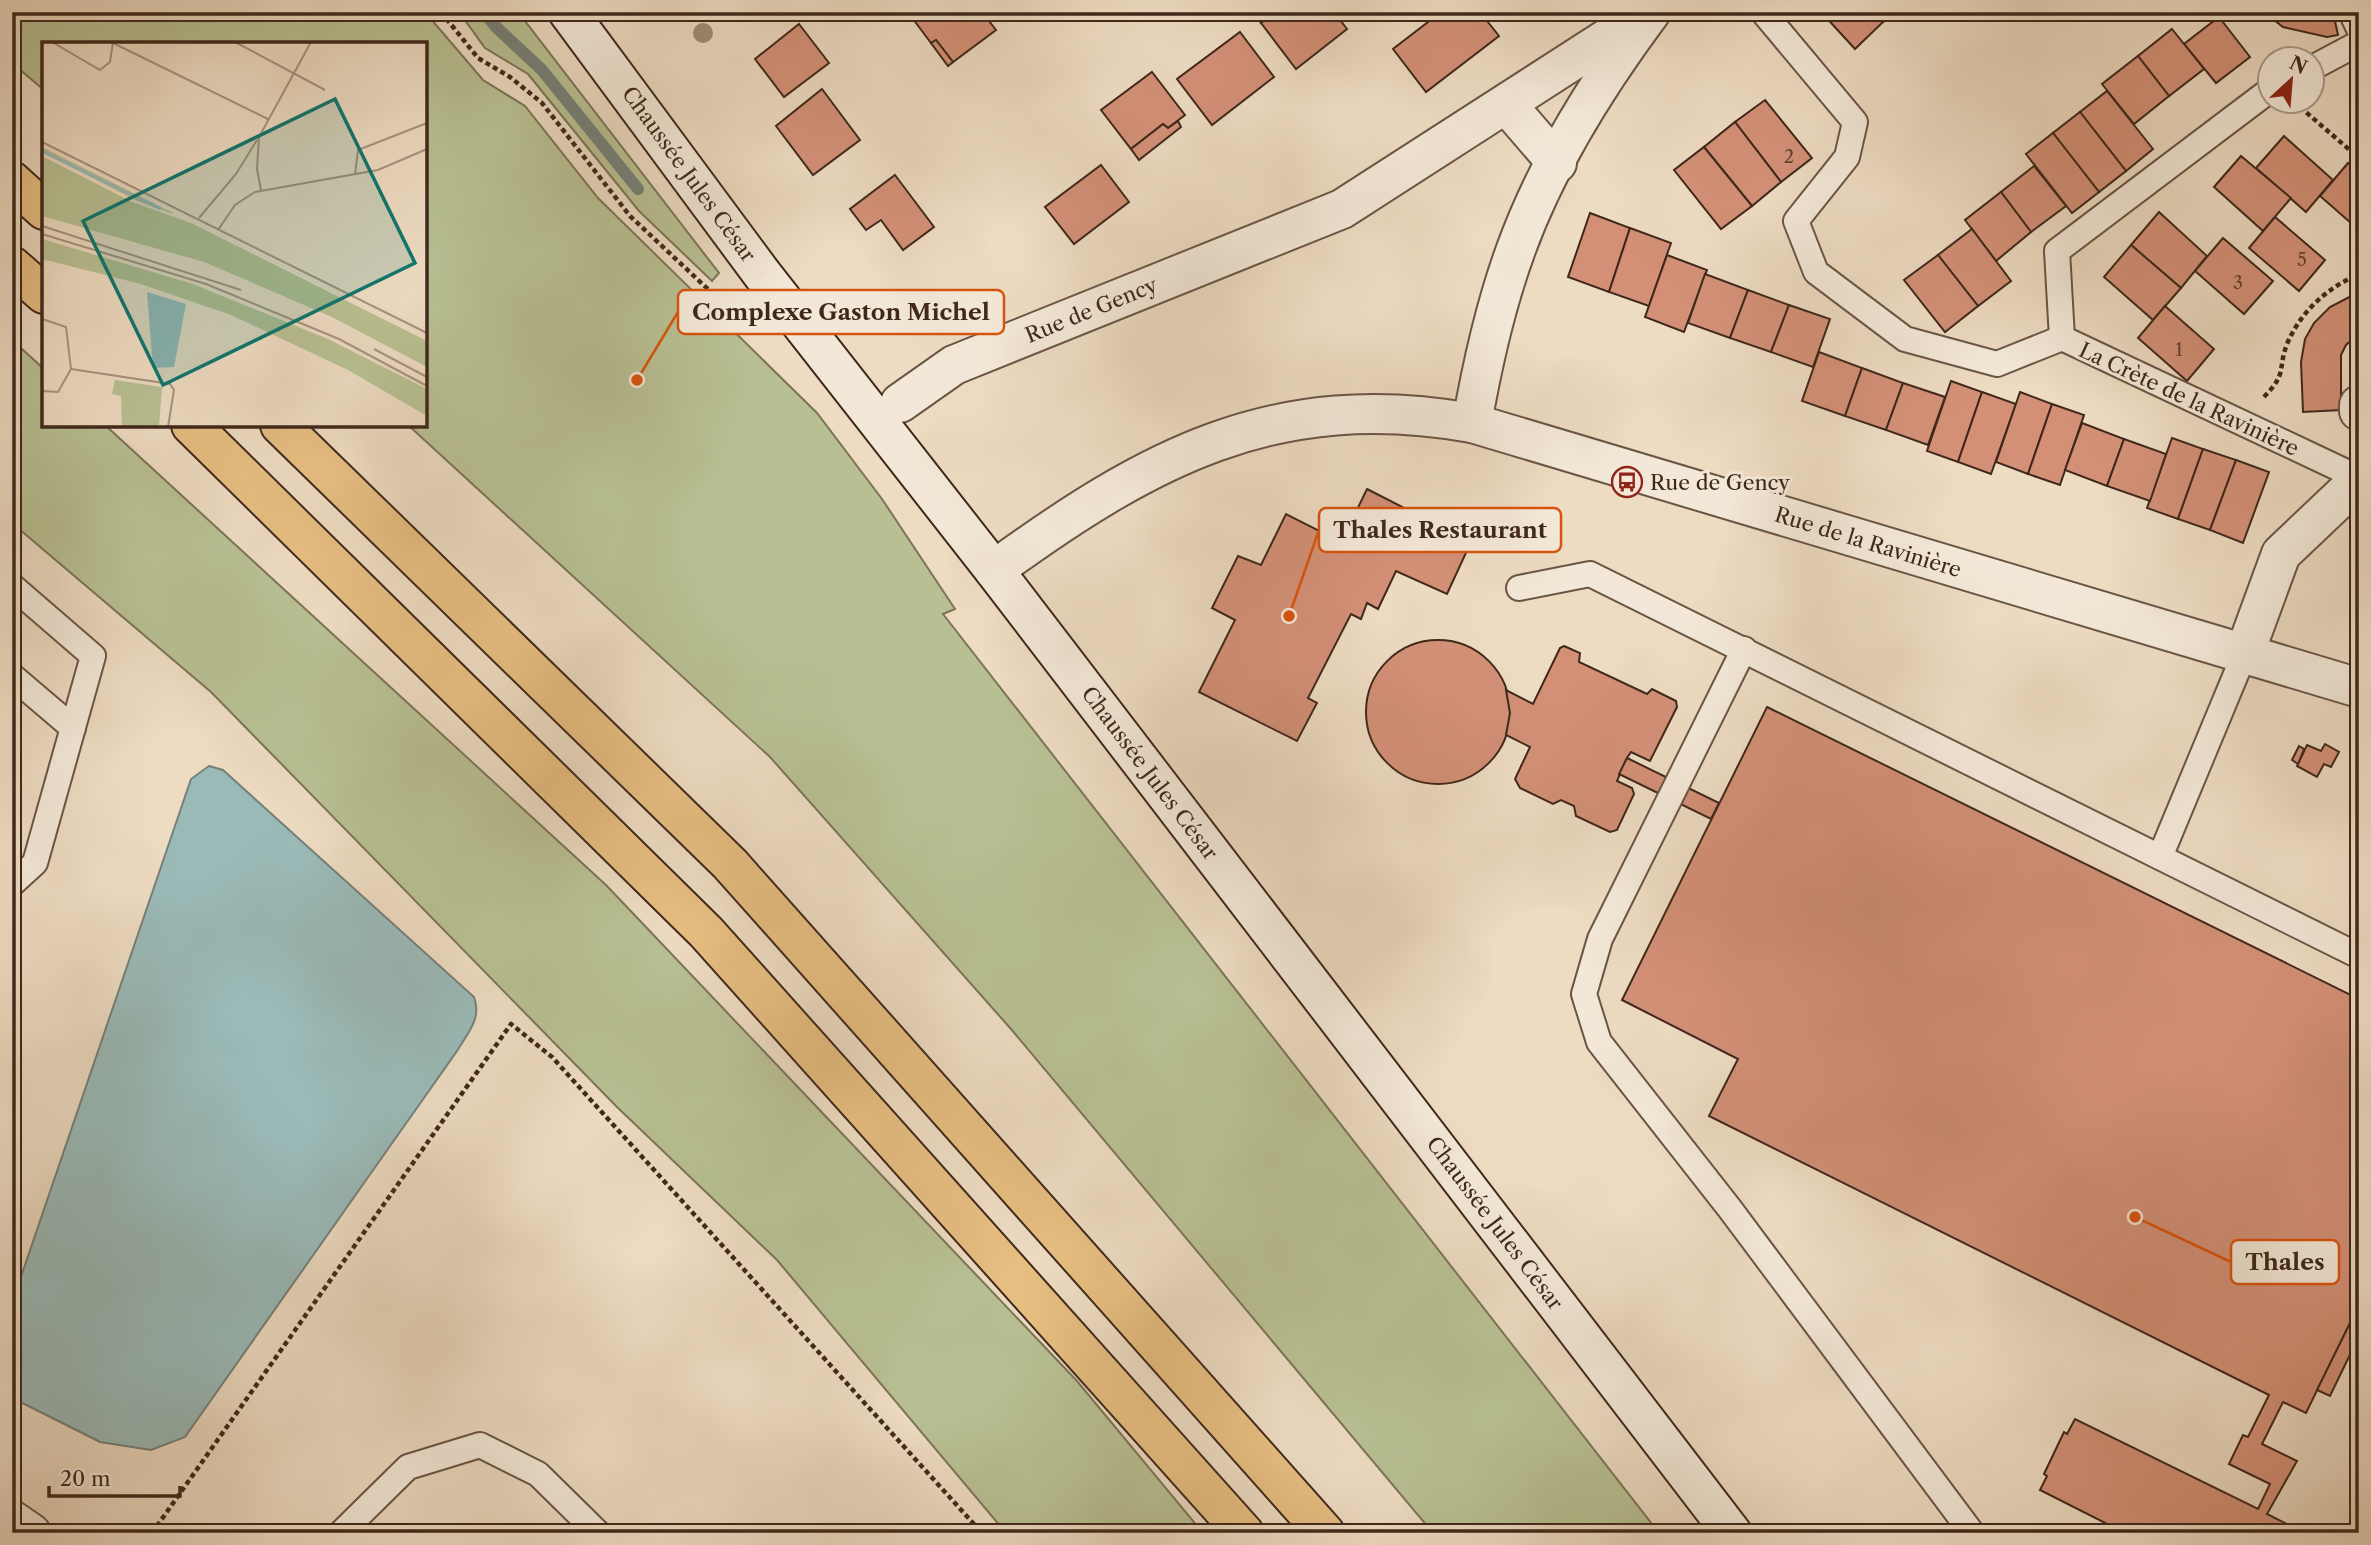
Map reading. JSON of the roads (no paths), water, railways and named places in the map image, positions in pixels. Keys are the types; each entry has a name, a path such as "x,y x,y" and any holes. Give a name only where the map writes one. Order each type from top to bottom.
{"highway":[{"path":"12,181 42,207"},
{"path":"12,266 42,292"},
{"path":"193,427 706,932 1244,1533"},
{"path":"282,427 730,864 1325,1533"}],"street":[{"name":"Chaussée Jules César","path":"568,12 762,274 994,570 1732,1533"},
{"name":"Rue de Gency","path":"900,403 954,365 1342,209 1650,12"},
{"name":"Rue de Gency","path":"1472,423 1479,384 1507,274 1516,250 1587,106 1650,12"},
{"path":"1507,105 1557,163"},
{"path":"2359,405 2359,411"},
{"name":"Rue de la Ravinière","path":"994,570 1098,497 1152,467 1215,440 1264,425 1314,416 1373,412 1420,414 1472,423 2359,688"},
{"path":"2244,655 2281,554 2359,479"}],"lane":[{"name":"La Crète de la Ravinière","path":"1763,12 1855,122 1847,157 1796,221 1816,272 1905,339 1997,364 2062,338 2359,479"},
{"path":"2351,12 2359,29"},
{"path":"2326,61 2359,43"},
{"path":"2062,338 2057,251 2256,101"},
{"path":"1519,588 1590,574 2359,956"},
{"path":"12,586 93,656 35,863 12,884"},
{"path":"1744,649 1600,939 1584,994 1599,1042 1730,1209 1972,1533"},
{"path":"2160,857 2244,655"},
{"path":"12,676 73,727"},
{"path":"341,1533 408,1467 480,1445 538,1474 598,1533"}],"water":[{"path":"209,766 223,770 474,997 476,1012 473,1025 457,1051 185,1437 151,1450 100,1442 12,1398 12,1303 191,779"}],"waterway":[{"path":"484,12 496,27 542,70 638,189"}],"place":[{"name":"Complexe Gaston Michel","path":"637,380"},
{"name":"Rue de Gency","path":"1627,482"},
{"name":"Thales Restaurant","path":"1289,616"},
{"name":"Thales","path":"2135,1217"}]}
